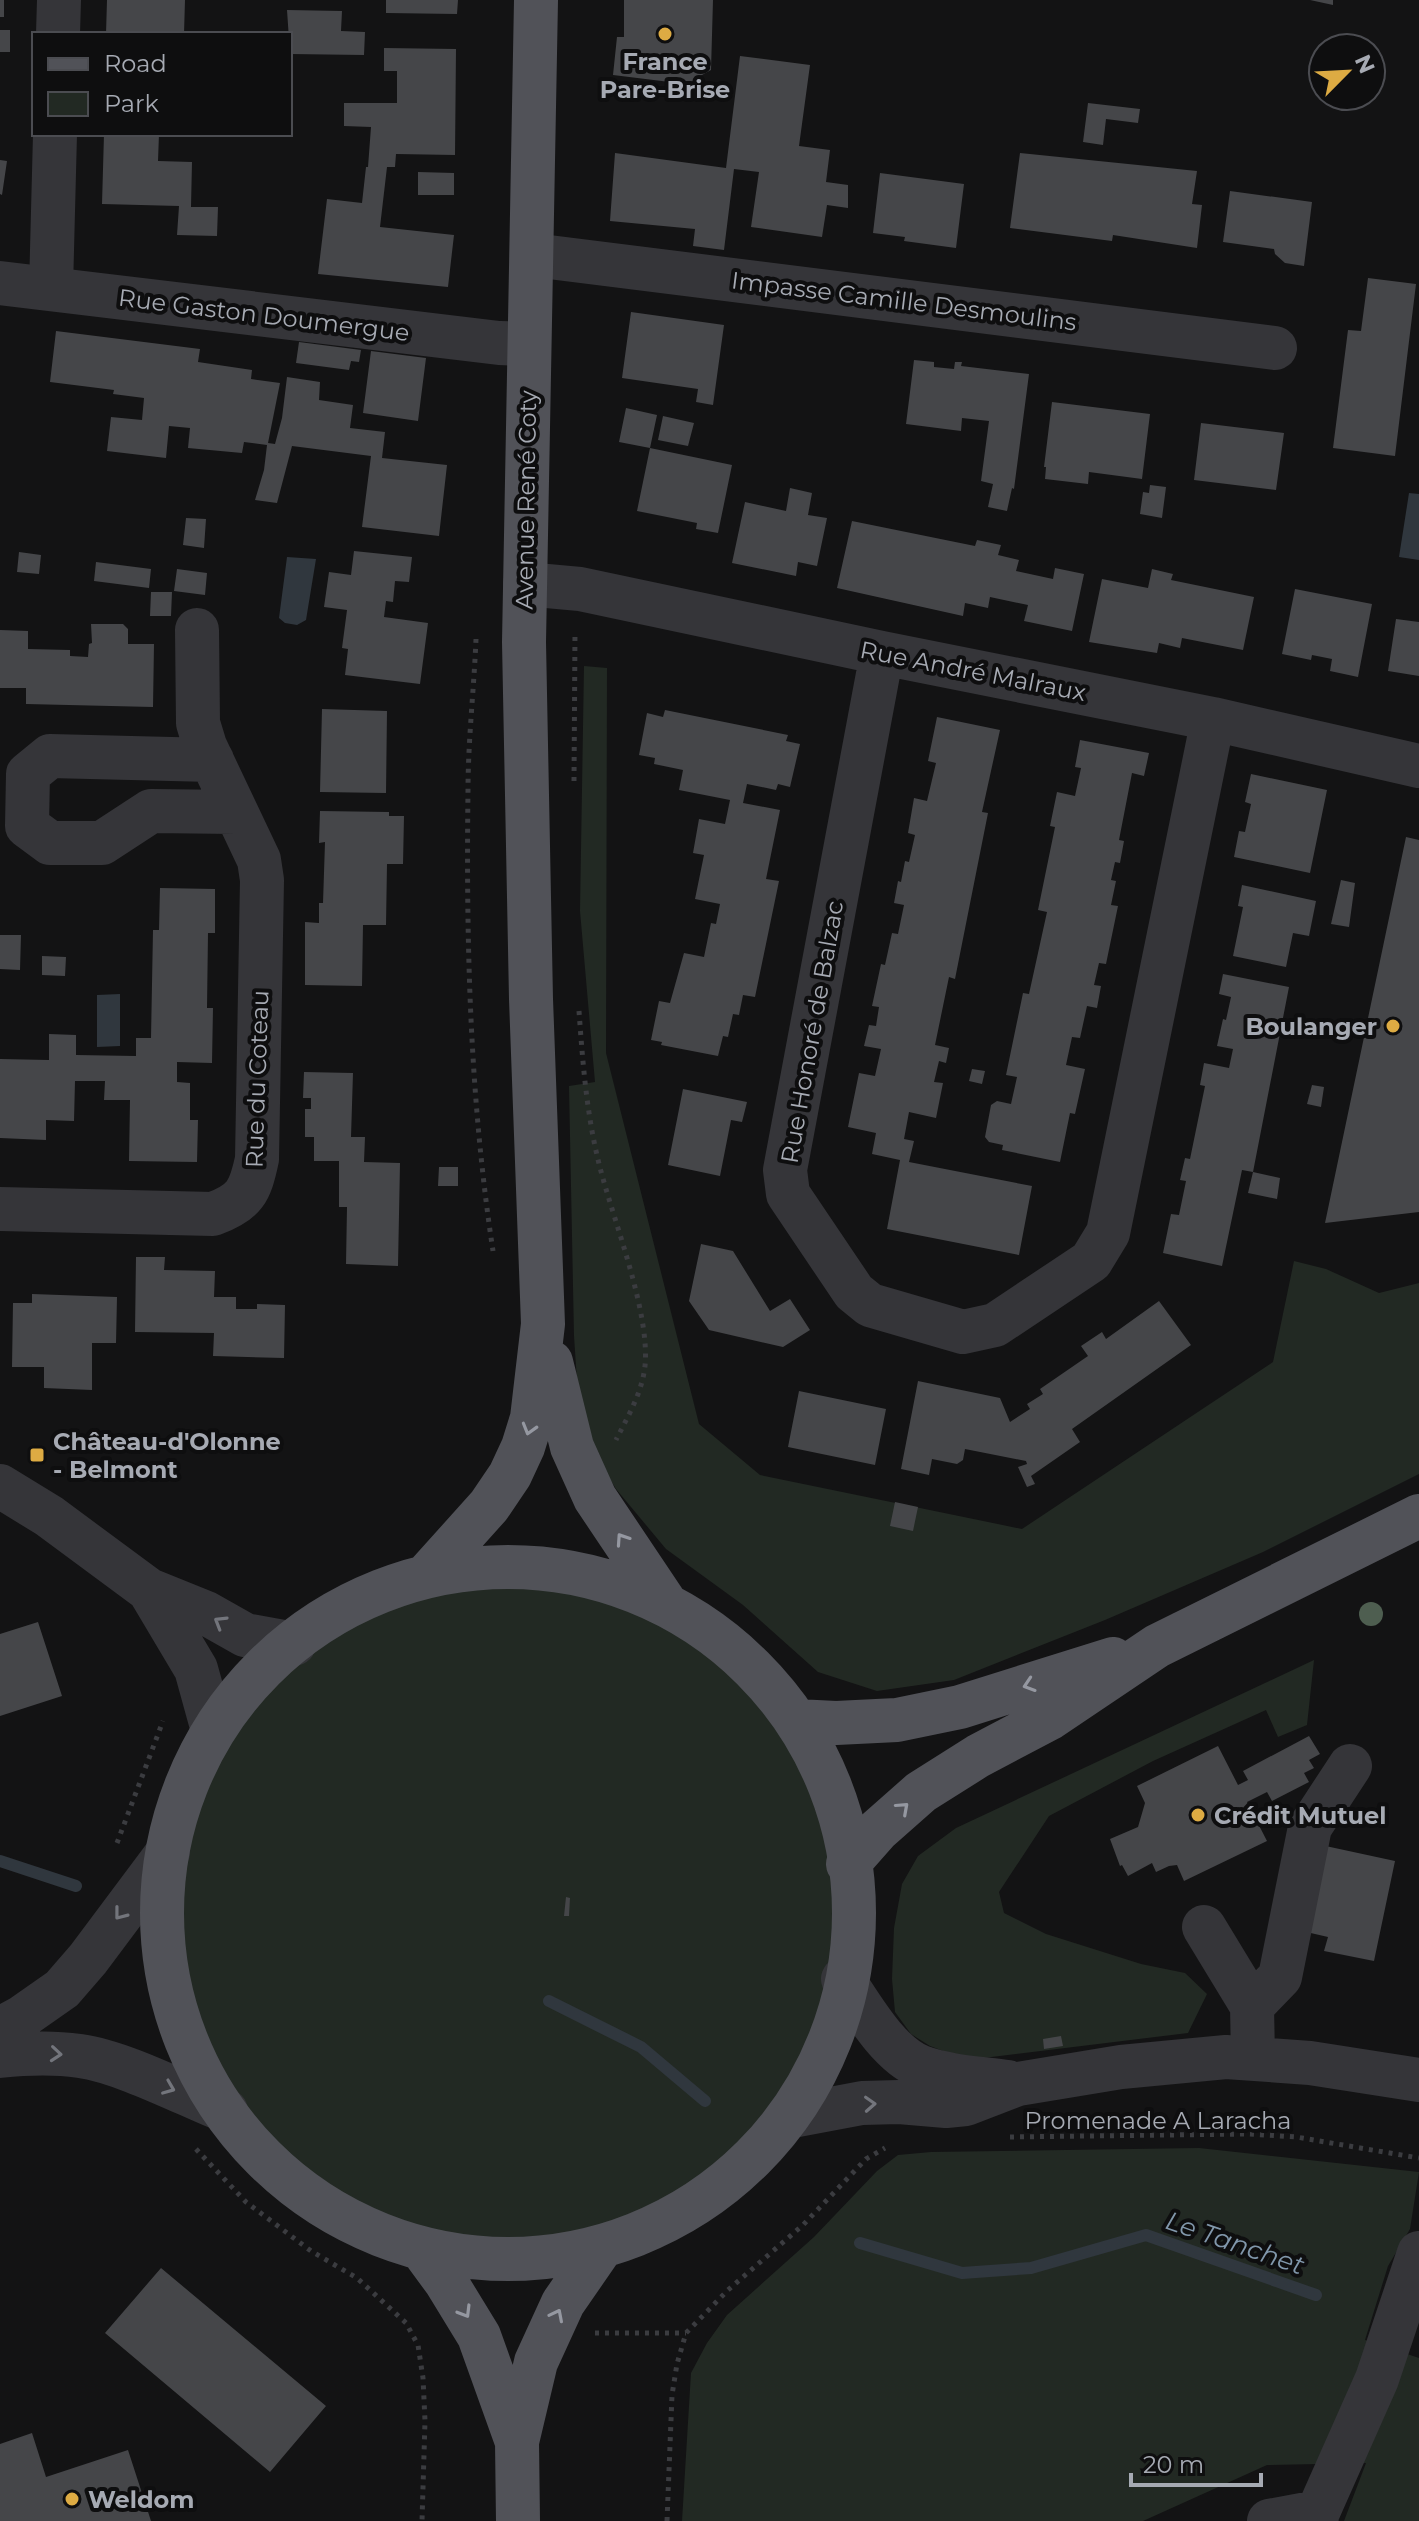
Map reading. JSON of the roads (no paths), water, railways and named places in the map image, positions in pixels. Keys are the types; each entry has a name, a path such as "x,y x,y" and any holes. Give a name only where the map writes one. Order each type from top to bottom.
{"main road":[{"name":"Avenue René Coty","path":"536,0 525,584 531,999 543,1324"},
{"path":"427,1575 489,1506 510,1475 523,1447 532,1418 543,1324"},
{"path":"543,1324 562,1416 582,1470 595,1498 666,1604"},
{"path":"848,1864 878,1830 921,1792 978,1756 1050,1718 1157,1646 1417,1521"},
{"path":"487,1564 549,1566 610,1579 666,1604 716,1636 760,1675 796,1721 821,1766 840,1814 850,1902 843,1979 833,2028 817,2074 793,2116 762,2154 728,2186 687,2213 645,2234 601,2248 556,2256 510,2257 466,2255 421,2248 364,2227 311,2198 265,2158 226,2111 198,2064 178,2014 166,1961 163,1906 176,1809 190,1768 212,1727 236,1696 265,1667 294,1644 359,1603 427,1575 487,1564"},
{"path":"796,1721 897,1720 960,1707 1157,1646"},
{"path":"421,2248 479,2336 517,2442"},
{"path":"518,2521 517,2442 536,2362 563,2303 601,2248"}],"street":[{"path":"58,32 59,0"},
{"path":"51,289 55,136"},
{"name":"Impasse Camille Desmoulins","path":"533,255 1275,348"},
{"name":"Rue Gaston Doumergue","path":"0,283 529,344"},
{"name":"Rue André Malraux","path":"525,584 580,589 1213,719 1419,766"},
{"name":"Rue du Coteau","path":"0,1209 213,1214 237,1205 252,1185 257,1159 262,880 259,860 198,723 197,630"},
{"name":"Rue Honoré de Balzac","path":"882,653 785,1170 788,1194 854,1292 870,1305 963,1332 995,1325 1091,1261 1108,1233 1213,719"},
{"path":"212,760 50,756 28,774 27,826 50,843 102,843 151,811 236,812"},
{"path":"3,1495 49,1516 149,1590 206,1613 245,1635 294,1644"},
{"path":"149,1590 196,1669 212,1727"},
{"path":"1252,2006 1280,1977 1310,1827 1350,1766"},
{"path":"0,2029 62,1989 168,1852"},
{"path":"1204,1927 1252,2006 1253,2058"},
{"path":"843,1979 893,2047 918,2066 949,2075 1018,2084"},
{"path":"0,2056 39,2052 112,2064 226,2111"},
{"path":"793,2116 862,2103 966,2104 1018,2084 1121,2067 1226,2057 1382,2072 1419,2080"},
{"path":"1269,2521 1317,2516 1377,2379 1419,2253"}],"waterway":[{"name":"Le Tanchet","path":"0,1861 76,1886"},
{"name":"Le Tanchet","path":"549,2001 641,2047 705,2101"},
{"name":"Le Tanchet","path":"860,2243 962,2273 1031,2268 1146,2235 1316,2295"}],"place":[{"name":"France Pare-Brise","path":"665,34"},
{"name":"Boulanger","path":"1393,1026"},
{"name":"Château-d'Olonne - Belmont","path":"37,1455"},
{"name":"Crédit Mutuel","path":"1198,1815"},
{"name":"Weldom","path":"72,2499"}]}
